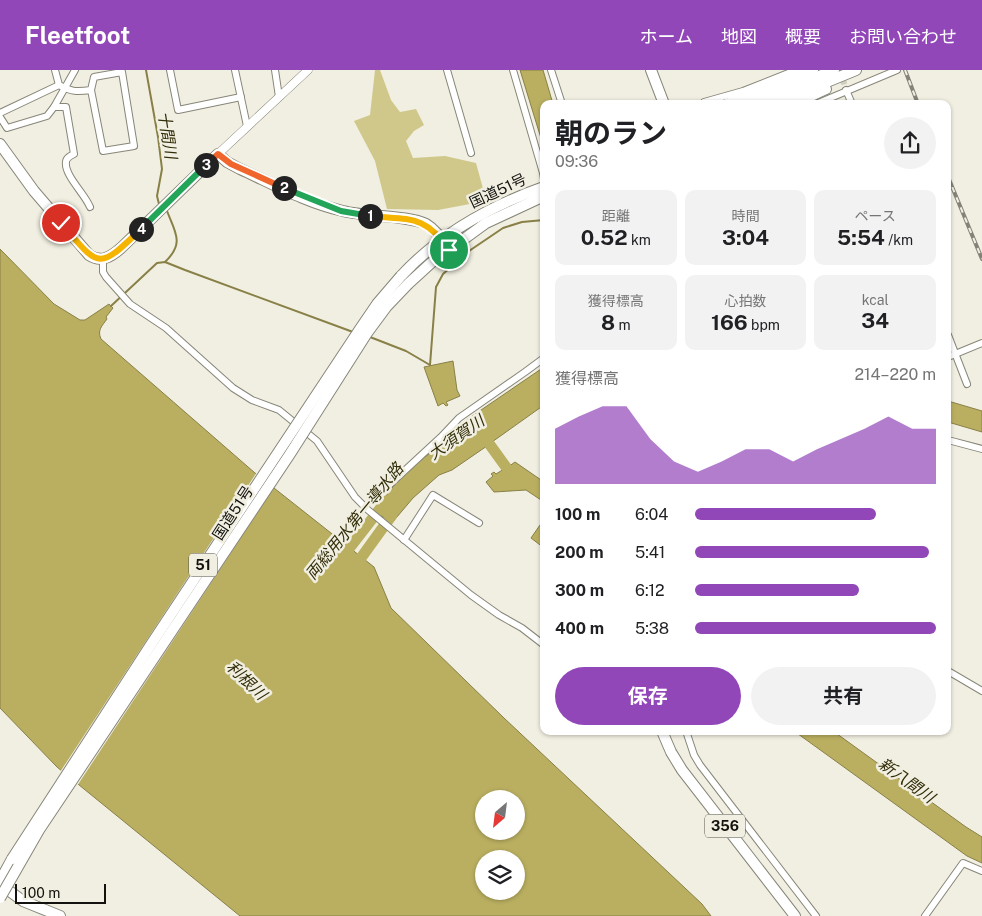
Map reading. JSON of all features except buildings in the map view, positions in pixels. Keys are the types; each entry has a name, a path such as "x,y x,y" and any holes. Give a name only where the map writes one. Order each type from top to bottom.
{"main road":[{"path":"651,70 662,100"},
{"path":"736,100 813,70"},
{"path":"760,100 834,70"},
{"path":"782,100 856,70"},
{"path":"803,100 837,84 856,70"},
{"path":"0,144 34,192 93,258 103,259 113,255 218,154 227,162 240,169 341,211 417,221 426,224 433,229 449,250"},
{"path":"522,195 540,184"},
{"name":"国道51号","path":"0,898 35,836 420,257 481,214 540,188"},
{"name":"国道51号","path":"0,883 38,817 354,336 377,304 404,280 486,223 540,198"},
{"path":"508,212 540,203"},
{"name":"356","path":"664,735 682,770 796,916"},
{"path":"0,883 23,901 60,916"}],"street":[{"path":"55,70 62,87"},
{"path":"0,117 7,128 47,116 54,107 62,87 75,70"},
{"path":"170,70 178,110 241,98"},
{"path":"235,70 247,126"},
{"path":"274,70 280,97"},
{"path":"218,154 308,70"},
{"path":"447,70 471,153"},
{"path":"513,70 540,167"},
{"path":"551,70 561,100"},
{"path":"715,100 796,70"},
{"path":"825,100 897,70"},
{"path":"122,72 134,146 103,151 92,90 94,77 122,72"},
{"path":"0,112 62,87 75,92 92,90"},
{"path":"846,91 850,100"},
{"path":"54,107 66,106 74,154 67,158 67,171 90,207"},
{"path":"103,259 103,272 130,304 166,328 233,388 252,400 279,410 319,444 355,497 371,512 471,595 540,642"},
{"path":"951,343 968,384"},
{"path":"951,356 982,343"},
{"path":"388,486 459,418 540,361"},
{"path":"951,441 982,450"},
{"path":"404,540 433,495 479,523"},
{"path":"951,673 982,691"},
{"path":"687,735 694,755 700,765 816,916"},
{"path":"925,916 963,863 982,871"}],"shaded area":[{"path":"375,70 380,70 391,100 400,112 416,109 424,125 414,131 406,141 413,158 445,156 476,163 484,192 470,204 438,210 387,209 375,161 354,121 370,115"}],"water":[{"path":"520,70 543,70 552,100 540,100 540,135"},
{"name":"利根川","path":"0,249 54,304 80,320 85,320 109,304 113,308 101,328 101,339 255,473 374,567 391,608 504,718 702,904 711,916 240,916 57,767 0,708"},
{"path":"453,361 457,390 460,396 446,402 448,405 446,406 443,403 438,406 424,367"},
{"path":"540,370 540,408 492,442 493,444 488,448 487,446 452,470 439,475 413,498 391,524 375,510 396,483 417,463 442,444 462,423"},
{"path":"951,402 982,411 982,432 951,423"},
{"path":"500,455 508,467 515,462 540,479 540,499 526,490 494,492 486,482 493,476 491,474 494,472 496,474 504,469 496,458"},
{"path":"540,525 540,545 531,538"},
{"path":"800,735 839,735 982,837 982,863 967,856"}],"pier":[{"path":"257,472 275,486 77,786 60,772"}],"waterway":[{"name":"十間川","path":"146,70 162,169 157,196 159,204"},
{"name":"十間川","path":"165,262 175,249 177,243 175,231 167,211"},
{"path":"370,337 406,351 430,365 436,287 443,274 469,251 503,228 522,222 540,220"},
{"path":"111,306 157,263 165,262 353,332"},
{"name":"新八間川","path":"485,438 506,467"},
{"name":"両総用水第一導水路","path":"341,559 386,501"},
{"name":"大須賀川","path":"353,569 392,515"}],"tunnel":[{"path":"840,70 846,90"}],"railway":[{"path":"905,70 916,100"},
{"path":"951,184 982,259"}],"route":[{"path":"61,223 93,258 108,258 121,248 218,154 227,162 240,169 325,206 362,215 417,221 426,224 436,232 449,250"}]}
